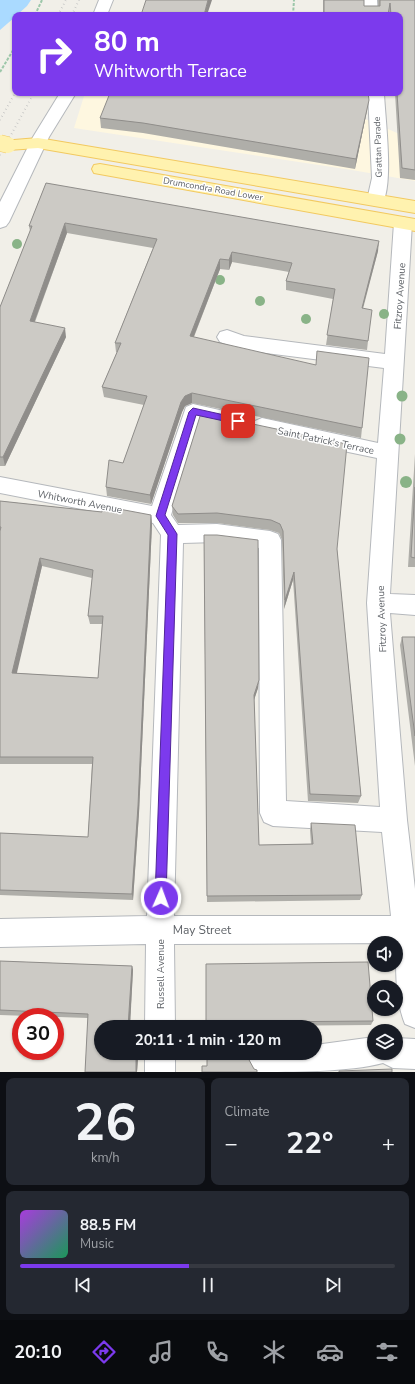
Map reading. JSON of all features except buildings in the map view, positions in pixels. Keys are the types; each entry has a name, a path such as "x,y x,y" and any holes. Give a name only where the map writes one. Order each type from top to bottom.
{"main road":[{"name":"Drumcondra Road Lower","path":"7,144 411,219"},
{"name":"Drumcondra Road Lower","path":"35,149 376,200 411,219"}],"street":[{"path":"101,12 106,0"},
{"path":"370,0 371,12"},
{"path":"0,222 10,198 35,149 66,96"},
{"name":"Grattan Parade","path":"376,96 380,178 376,200"},
{"name":"Fitzroy Avenue","path":"411,219 395,362 378,603 394,820 415,1014"},
{"path":"227,337 242,343 395,362"},
{"name":"Saint Patrick's Terrace","path":"193,412 389,453"},
{"name":"Russell Avenue","path":"160,1020 166,525 193,412"},
{"name":"Whitworth Avenue","path":"0,486 166,525 270,540 273,813 394,820"},
{"path":"378,603 415,605"},
{"name":"May Street","path":"0,933 160,930 405,930"},
{"path":"274,1066 367,1053"},
{"path":"403,1053 415,1054"},
{"path":"160,1060 160,1072"}],"path":[{"path":"36,12 42,0"},
{"path":"293,12 294,0"},
{"path":"0,72 12,52"}],"shaded area":[{"path":"84,96 197,96 363,118 397,133 415,134 415,181 352,170 74,128"}],"water":[{"path":"0,0 31,0 20,12 12,12 12,20 0,30"}],"railway":[{"path":"60,12 66,0"},
{"path":"73,12 79,0"},
{"path":"0,120 13,96"},
{"path":"0,155 32,96"}],"route":[{"path":"161,898 172,534 160,516 193,412 238,421"}]}
